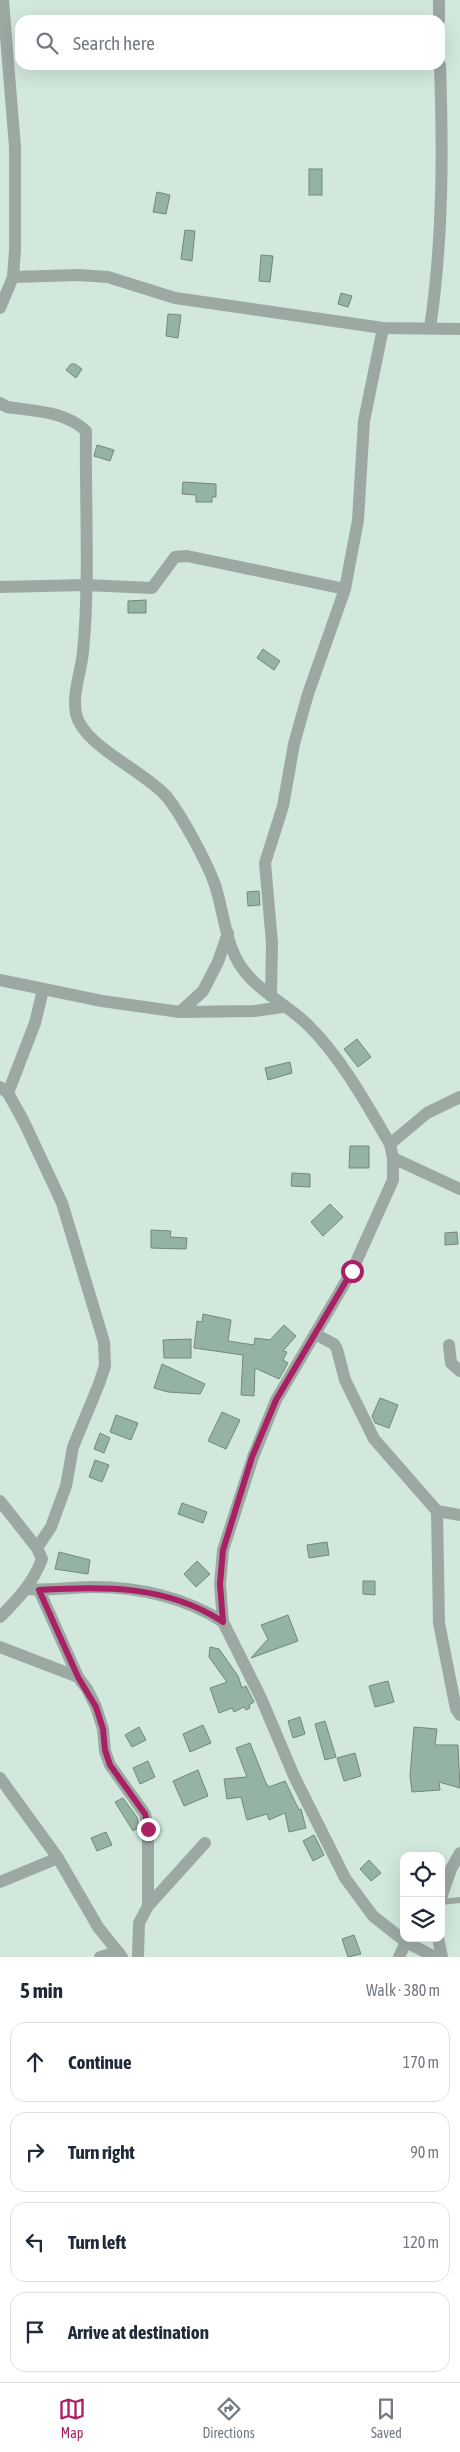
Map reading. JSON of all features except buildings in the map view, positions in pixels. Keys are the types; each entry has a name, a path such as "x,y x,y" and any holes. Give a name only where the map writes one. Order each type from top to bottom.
{"street":[{"path":"439,15 440,0"},
{"path":"0,308 13,277 15,251 15,147 3,29 6,2"},
{"path":"430,328 438,276 442,133 440,70"},
{"path":"13,277 78,275 108,277 175,298 382,328 460,328"},
{"path":"271,996 272,943 265,863 283,806 294,744 308,694 345,590 358,520 364,421 382,328"},
{"path":"2,408 55,414 75,421 86,431 83,653 75,698 76,715 94,741 148,780 167,798 199,850 214,884 234,956 243,970 283,1007 306,1023 332,1050 390,1144 393,1158 393,1180 352,1271 276,1400 252,1457 230,1521 223,1550 220,1584 223,1622 261,1698 294,1776 345,1878 373,1916 400,1937"},
{"path":"0,587 85,585 152,588 175,557 187,556 345,590"},
{"path":"180,1012 203,991 218,962 228,933"},
{"path":"0,980 102,1001 180,1012 254,1011 283,1007"},
{"path":"37,1548 51,1528 66,1486 74,1447 105,1366 104,1342 62,1203 45,1164 4,1090 35,1023 43,990"},
{"path":"390,1144 427,1113 460,1097"},
{"path":"393,1158 460,1189"},
{"path":"315,1334 334,1344 345,1380 374,1439 437,1511 460,1515"},
{"path":"449,1345 450,1363 460,1371"},
{"path":"0,1501 37,1548 42,1559 35,1578 0,1617"},
{"path":"437,1511 439,1623 456,1709 460,1715"},
{"path":"26,1589 39,1590 96,1586 153,1593 202,1608 223,1622"},
{"path":"39,1590 78,1677 96,1707 103,1729 105,1750 110,1765 145,1814 148,1829 148,1906"},
{"path":"0,1646 78,1677"},
{"path":"0,1778 58,1858 98,1927 120,1954"},
{"path":"138,1957 139,1923 148,1906 205,1844"},
{"path":"442,1897 451,1869 460,1853"},
{"path":"0,1882 58,1858"},
{"path":"399,1957 406,1942 435,1957"},
{"path":"439,1942 442,1957"},
{"path":"100,1957 120,1954"}],"lane":[{"path":"445,1900 460,1900"}],"route":[{"path":"148,1829 145,1814 110,1765 105,1750 103,1729 96,1707 87,1689 78,1677 56,1632 39,1590 96,1586 153,1593 202,1608 223,1622 220,1584 223,1550 230,1521 252,1457 276,1400 352,1271"}]}
